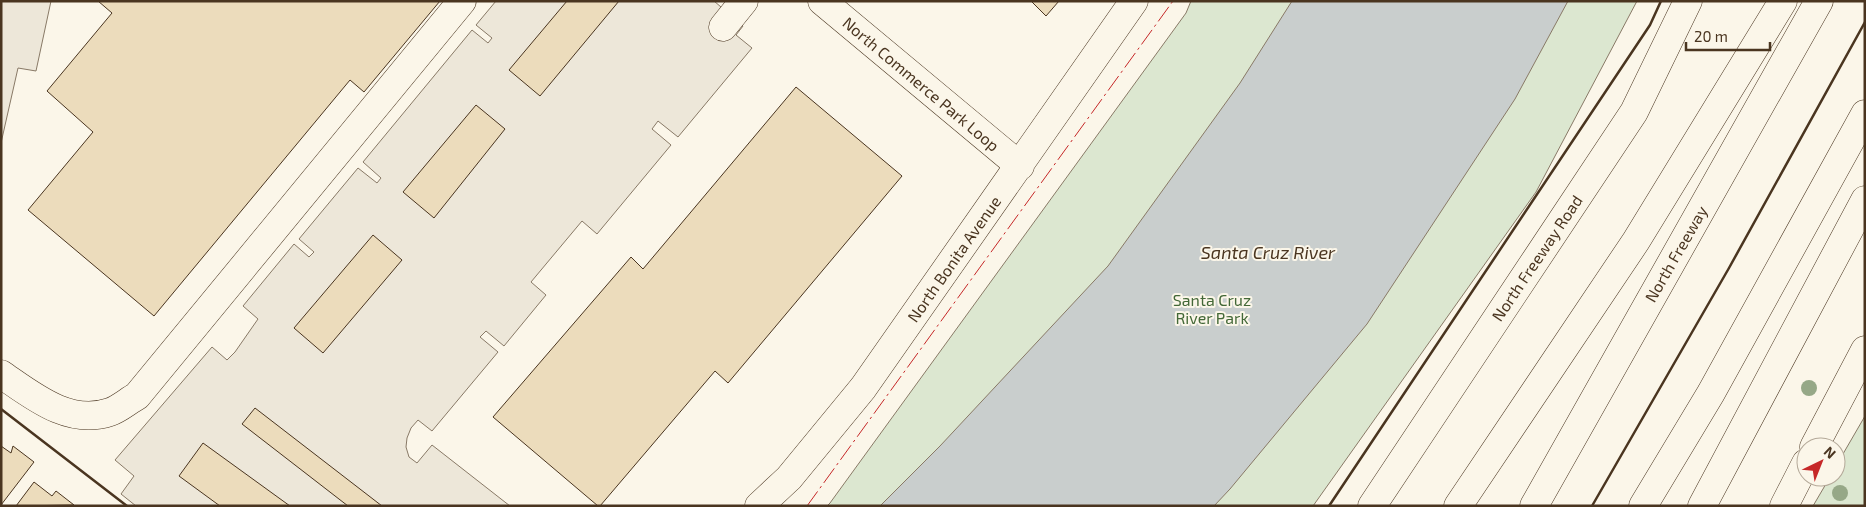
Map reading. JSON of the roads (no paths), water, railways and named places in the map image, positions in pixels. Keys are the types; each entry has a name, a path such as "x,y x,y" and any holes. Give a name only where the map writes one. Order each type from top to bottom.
{"main road":[{"path":"1,374 58,410 82,417 110,412 136,396 462,1"},
{"path":"723,27 744,1"},
{"name":"North Commerce Park Loop","path":"822,1 1020,166"},
{"name":"North Bonita Avenue","path":"759,506 789,478 863,388 1134,1"},
{"name":"North Freeway Road","path":"1372,506 1634,112 1688,1"},
{"path":"1458,506 1636,241 1783,1"},
{"name":"North Freeway","path":"1534,506 1819,1"},
{"path":"1643,506 1711,392 1865,114"},
{"path":"1702,506 1865,200"},
{"path":"1819,437 1865,350"},
{"path":"1784,506 1796,483"}],"water":[{"name":"Santa Cruz River","path":"1292,1 1568,1 1515,99 1367,324 1214,506 880,506 940,446 1108,266 1240,83"}],"park label":[{"name":"Santa Cruz River Park","path":"1212,309"}]}
